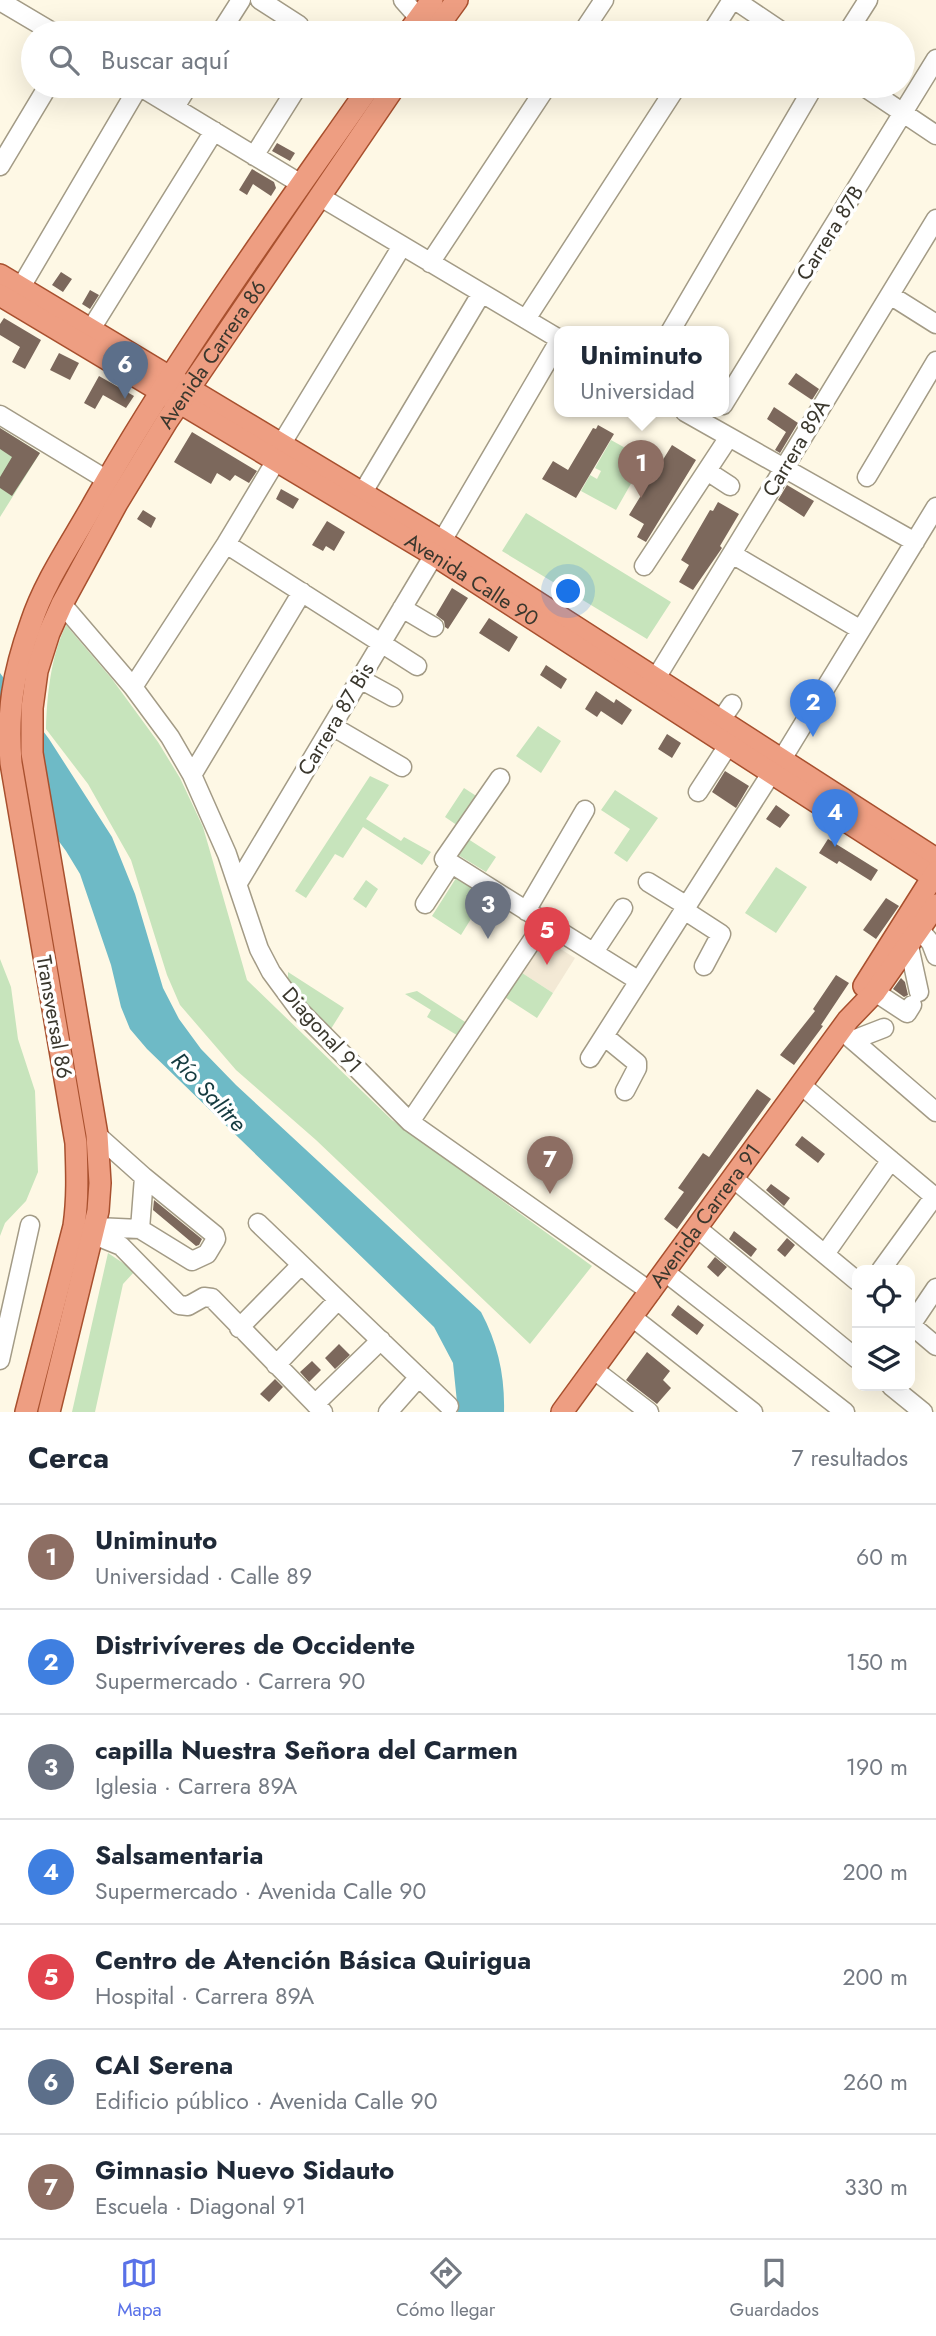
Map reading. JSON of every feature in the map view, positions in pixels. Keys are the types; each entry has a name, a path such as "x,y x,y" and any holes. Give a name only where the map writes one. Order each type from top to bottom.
{"main road":[{"path":"423,21 432,0"},
{"path":"429,21 457,0"},
{"name":"Avenida Carrera 86","path":"32,621 46,590 107,480 175,389 310,190 363,98"},
{"name":"Avenida Carrera 86","path":"310,190 385,98"},
{"name":"Avenida Calle 90","path":"0,275 90,330 175,389"},
{"name":"Avenida Calle 90","path":"0,295 175,389 656,678 726,712 777,766"},
{"name":"Avenida Carrera 86","path":"49,634 62,604 139,467 175,389"},
{"name":"Avenida Calle 90","path":"279,451 363,492 438,548 729,744 777,766 935,872"},
{"name":"Transversal 86","path":"26,1412 78,1201 76,1143 12,773 9,739 12,695 32,621"},
{"name":"Transversal 86","path":"49,634 34,690 32,753 97,1135 100,1183 95,1231 49,1412"},
{"name":"Avenida Carrera 91","path":"847,1030 861,991 935,872"},
{"name":"Avenida Carrera 91","path":"562,1412 801,1085 876,992 927,938 936,905"}],"street":[{"path":"228,21 241,0"},
{"path":"260,0 292,21"},
{"path":"403,0 416,21"},
{"path":"590,21 604,0"},
{"path":"719,21 733,0 765,21"},
{"path":"855,21 868,0"},
{"path":"0,1 34,21"},
{"name":"Carrera 87B","path":"915,95 936,59"},
{"path":"0,166 41,98"},
{"path":"21,287 132,98"},
{"path":"160,98 554,337"},
{"path":"175,107 181,98"},
{"path":"254,156 290,98"},
{"path":"430,262 539,98"},
{"path":"526,319 669,98"},
{"path":"674,326 807,98"},
{"path":"881,98 936,135"},
{"name":"Carrera 87B","path":"729,395 913,98"},
{"path":"90,330 214,131"},
{"name":"Carrera 89A","path":"656,678 936,219"},
{"path":"133,687 226,544 402,246"},
{"path":"363,492 481,294"},
{"path":"890,295 936,324"},
{"name":"Carrera 87 Bis","path":"238,883 554,349"},
{"path":"867,477 936,361"},
{"path":"0,415 107,480"},
{"path":"715,419 729,437 915,542"},
{"path":"644,566 729,437"},
{"path":"707,471 730,486"},
{"path":"590,1058 933,517"},
{"path":"226,544 417,666"},
{"path":"732,554 861,630"},
{"path":"192,775 302,592"},
{"name":"Diagonal 91","path":"62,604 133,687 170,737 192,775 215,825 238,883 259,949 271,972 299,1010 410,1122 651,1292"},
{"path":"402,608 434,627"},
{"path":"360,679 393,697"},
{"path":"332,726 402,767"},
{"path":"698,792 729,744"},
{"path":"425,904 447,862 500,778"},
{"path":"527,911 585,810"},
{"path":"447,862 639,981"},
{"path":"648,882 721,933 704,966"},
{"path":"594,952 623,908"},
{"path":"410,1122 544,923"},
{"path":"903,1012 927,938"},
{"path":"876,992 903,1012"},
{"path":"903,1012 847,1030 936,1112"},
{"path":"604,1036 637,1063 625,1091"},
{"path":"801,1085 935,1198 885,1265"},
{"path":"95,1231 140,1229 192,1261 207,1254 216,1239 215,1235 97,1135"},
{"path":"825,1254 891,1160"},
{"path":"140,1229 144,1177"},
{"path":"740,1184 852,1277"},
{"path":"258,1223 450,1406"},
{"path":"0,1360 30,1225"},
{"path":"697,1228 852,1355"},
{"path":"95,1231 121,1246 179,1304 188,1306 204,1297 212,1298 319,1408 381,1340"},
{"path":"239,1328 301,1265"},
{"path":"665,1272 845,1412"},
{"path":"915,1319 936,1289"},
{"path":"276,1365 338,1300"},
{"path":"632,1317 753,1412"},
{"path":"915,1328 936,1346"},
{"path":"593,1369 649,1412"},
{"path":"388,1412 419,1377"},
{"path":"897,1391 923,1412"}],"shaded area":[{"path":"541,937 575,958 553,993 519,971"}],"green space":[{"path":"0,428 40,453 0,517"},
{"path":"611,440 645,459 616,510 581,491 590,475 597,479 601,471 595,468"},
{"path":"526,513 671,602 647,639 502,551"},
{"path":"66,625 112,679 158,742 180,778 203,827 247,980 392,1120 592,1266 530,1344 316,1140 236,1070 180,1005 167,975 131,860 88,784 46,729 51,676"},
{"path":"538,726 561,741 541,773 516,756"},
{"path":"370,776 389,785 366,819 401,841 404,837 431,852 422,865 363,827 343,858 335,854 306,898 295,891"},
{"path":"464,788 484,801 464,830 445,817"},
{"path":"615,790 658,818 627,862 614,853 630,829 601,810"},
{"path":"465,837 496,857 486,872 455,853"},
{"path":"776,867 807,887 776,933 745,913"},
{"path":"458,875 487,893 461,935 432,916"},
{"path":"366,880 378,889 366,908 353,899"},
{"path":"0,959 11,987 18,1039 35,1091 38,1172 26,1201 5,1223 0,1236"},
{"path":"516,969 553,993 537,1018 500,994"},
{"path":"288,972 344,1008 329,1032 288,983"},
{"path":"417,991 473,1027 465,1040 427,1017 431,1010 405,994"},
{"path":"108,1253 135,1271 123,1284 95,1412 72,1412"}],"water":[{"name":"Río Salitre","path":"0,673 49,739 112,837 135,894 163,988 179,1019 201,1049 236,1085 481,1312 499,1361 504,1412 458,1412 453,1363 434,1327 147,1049 130,1029 80,874 0,761"}],"building":[{"path":"277,143 295,153 290,161 272,151"},
{"path":"252,169 274,182 276,188 271,196 253,184 247,195 239,190"},
{"path":"61,272 72,279 63,292 52,285"},
{"path":"90,290 99,295 90,309 82,304"},
{"path":"4,318 41,340 25,369 12,362 20,347 0,335 0,324"},
{"path":"59,353 79,363 70,380 50,370"},
{"path":"796,373 819,389 812,400 788,384"},
{"path":"99,376 134,396 126,408 103,395 95,409 84,403"},
{"path":"774,407 798,423 780,453 775,450 786,432 767,419"},
{"path":"598,425 614,434 576,498 542,479 553,461 568,470 593,428 596,429"},
{"path":"0,428 40,453 12,496 0,488 0,477 12,457 0,449"},
{"path":"192,432 257,471 249,483 235,475 230,481 217,473 211,484 174,462"},
{"path":"672,445 696,460 646,542 637,537 644,524 629,515"},
{"path":"787,485 814,501 804,517 778,500"},
{"path":"281,489 299,499 293,509 276,499"},
{"path":"718,502 739,514 720,546 722,548 693,590 679,582 689,565 681,560 710,510 713,511"},
{"path":"143,510 156,518 151,528 137,519"},
{"path":"327,521 345,532 334,551 326,546 323,551 312,545"},
{"path":"452,588 468,598 448,629 444,621 436,615"},
{"path":"489,618 518,637 509,652 479,633"},
{"path":"546,665 567,679 561,689 540,675"},
{"path":"596,691 614,703 616,699 632,710 622,725 601,711 597,717 585,709"},
{"path":"667,734 681,743 672,758 658,749"},
{"path":"725,771 749,786 736,808 712,792"},
{"path":"776,805 790,815 780,828 766,819"},
{"path":"828,839 878,870 871,881 839,861 837,864 819,853"},
{"path":"886,898 899,906 876,939 863,930"},
{"path":"836,975 849,983 821,1025 823,1026 794,1065 780,1055 815,1011 813,1009"},
{"path":"901,978 905,982 908,995 904,997 893,989"},
{"path":"757,1089 771,1099 677,1229 664,1219 684,1192 678,1188 703,1153 709,1157"},
{"path":"802,1136 825,1154 818,1163 795,1145"},
{"path":"771,1184 790,1198 784,1206 766,1190"},
{"path":"154,1200 202,1239 199,1245 196,1246 153,1210"},
{"path":"734,1231 757,1249 751,1257 729,1239"},
{"path":"787,1238 795,1245 785,1257 777,1250"},
{"path":"715,1257 727,1267 718,1277 707,1267"},
{"path":"678,1305 704,1325 697,1335 671,1315"},
{"path":"339,1344 350,1355 335,1369 325,1358"},
{"path":"647,1352 670,1371 663,1380 671,1388 657,1404 626,1380"},
{"path":"312,1361 321,1370 309,1382 300,1372"},
{"path":"275,1379 283,1387 269,1402 260,1394"}],"place":[{"name":"CAI Serena","path":"125,399"},
{"name":"Uniminuto","path":"641,498"},
{"name":"Distrivíveres de Occidente","path":"813,737"},
{"name":"Salsamentaria","path":"835,847"},
{"name":"capilla Nuestra Señora del Carmen","path":"488,939"},
{"name":"Centro de Atención Básica Quirigua","path":"547,965"},
{"name":"Gimnasio Nuevo Sidauto","path":"550,1194"}]}
